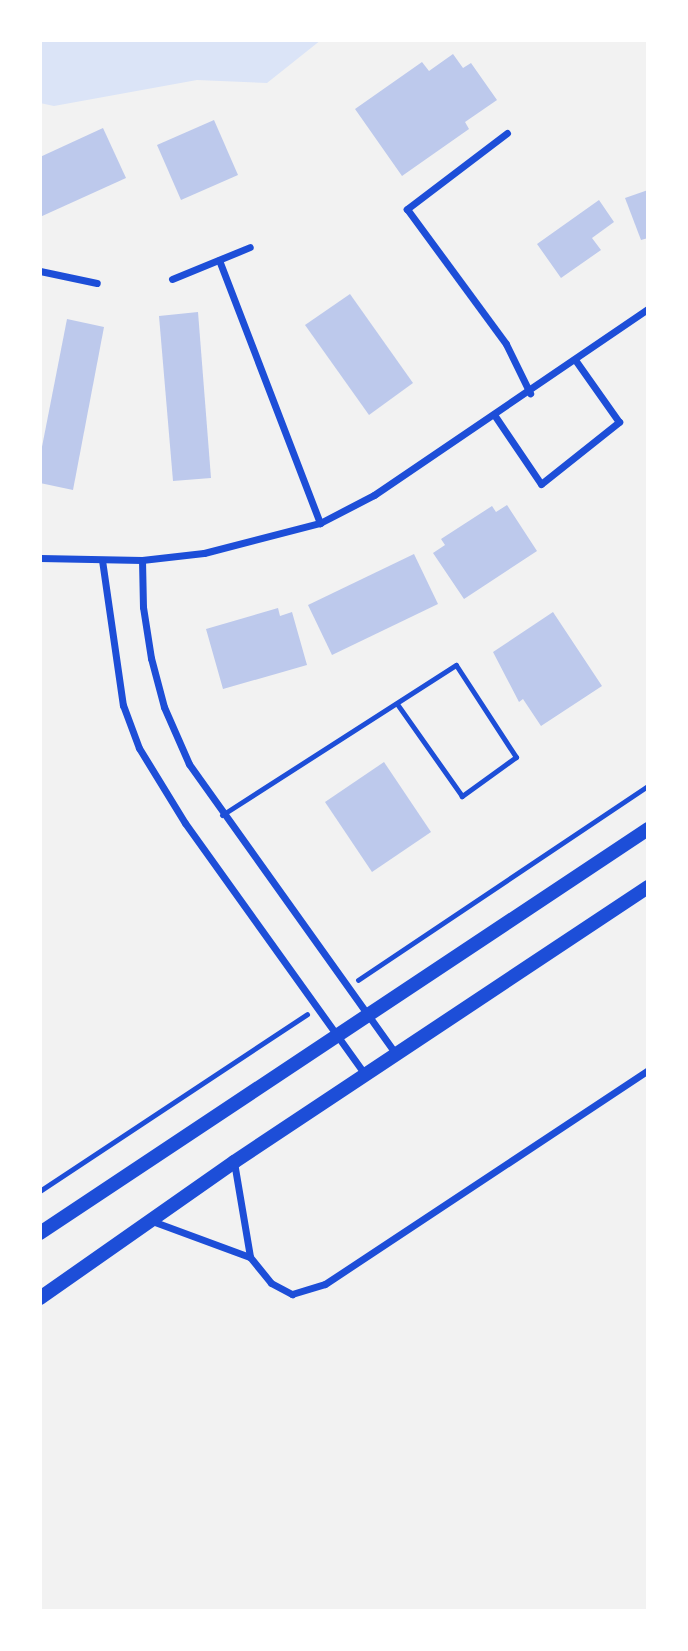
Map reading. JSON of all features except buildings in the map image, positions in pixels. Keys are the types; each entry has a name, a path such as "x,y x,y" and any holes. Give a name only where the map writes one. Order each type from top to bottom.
{"main road":[{"path":"40,1233 648,830"},
{"path":"40,1298 234,1162 648,887"}],"street":[{"path":"506,133 407,209 506,344 530,393"},
{"path":"173,279 250,247"},
{"path":"219,260 320,523"},
{"path":"40,271 97,283"},
{"path":"40,558 142,559 204,553 320,523 374,495 530,393 648,309"},
{"path":"495,416 541,484 619,422 576,361"},
{"path":"142,559 143,607 164,708 189,764 222,815 396,1055"},
{"path":"102,560 123,705 139,748 185,823 339,1034 365,1074"},
{"path":"234,1162 250,1257 271,1283 292,1294 325,1284 648,1070"},
{"path":"151,1221 250,1257"}],"lane":[{"path":"222,815 456,665 516,757 462,796 397,704"}],"shaded area":[{"path":"40,40 321,40 267,83 197,80 54,106 40,103"}]}
